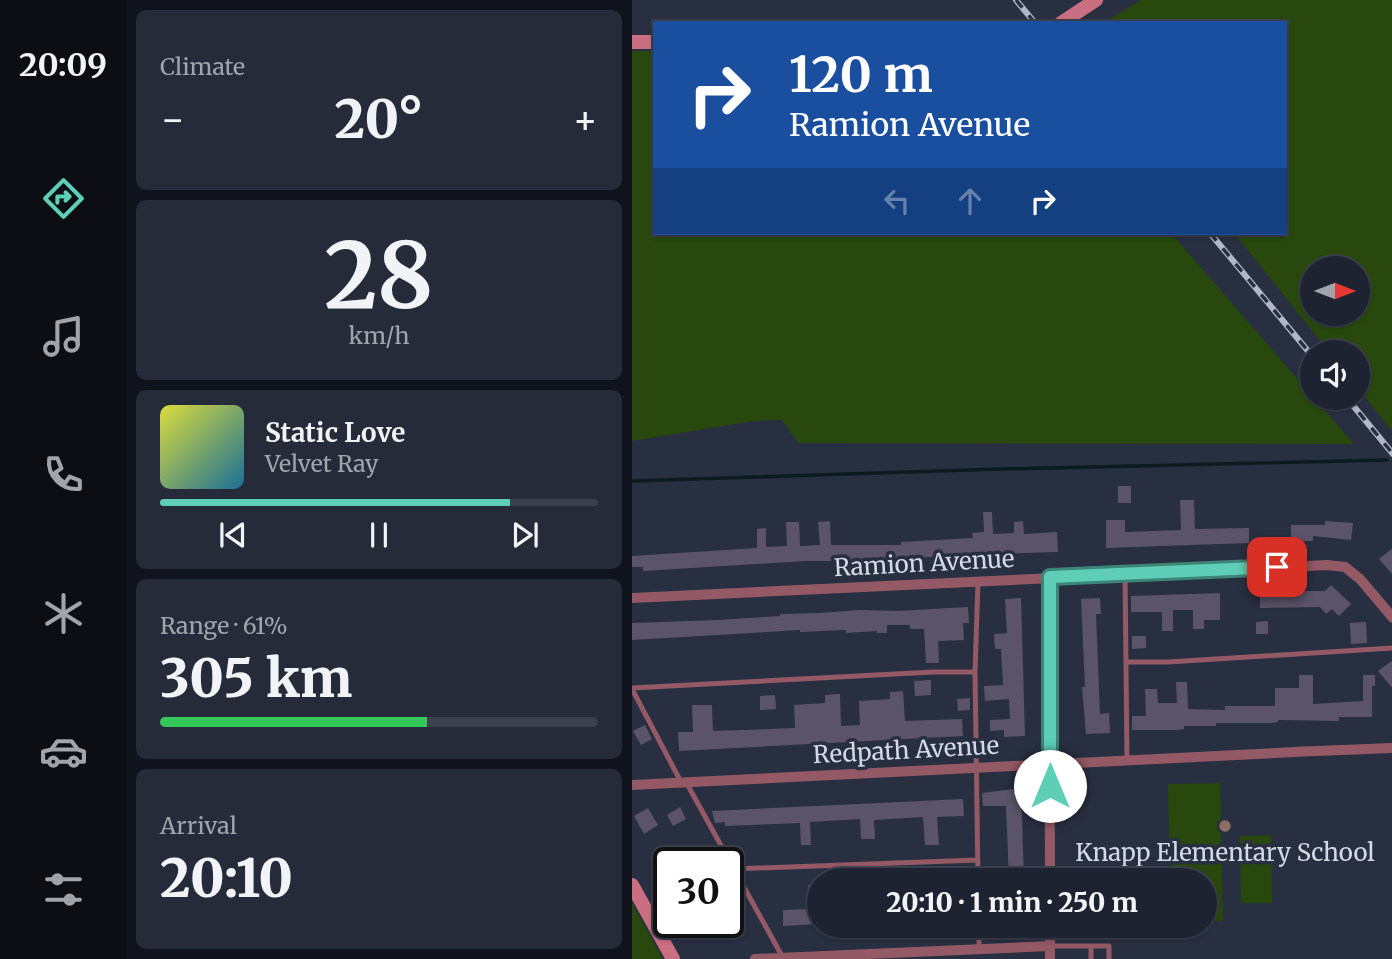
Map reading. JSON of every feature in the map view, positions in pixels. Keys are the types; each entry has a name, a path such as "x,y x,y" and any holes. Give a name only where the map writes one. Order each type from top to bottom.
{"street":[{"path":"1064,21 1096,0"},
{"path":"632,42 653,42"},
{"name":"Ramion Avenue","path":"632,598 1327,565 1345,567 1360,579 1392,618"},
{"path":"1050,577 1050,868"},
{"name":"Redpath Avenue","path":"632,785 1050,762 1392,748"},
{"path":"632,886 673,959"},
{"path":"1050,938 1050,959"},
{"path":"755,959 956,955 979,949 1050,946"}],"lane":[{"path":"1125,574 1127,759"},
{"path":"977,868 975,672 978,581"},
{"path":"1126,662 1168,662 1392,648"},
{"path":"720,847 632,689 975,672"},
{"path":"744,869 977,860"},
{"path":"744,888 784,957"},
{"path":"979,938 979,949"},
{"path":"1050,946 1109,946 1109,959"},
{"path":"1091,946 1091,959"}],"green space":[{"path":"1141,0 1392,0 1392,431 1370,404 1370,340 1319,340 1308,326 1370,326 1370,256 1300,256 1300,316 1236,235 1287,235 1287,21 1106,21"},
{"path":"632,51 652,51 653,54 653,235 1173,235 1300,382 1300,410 1325,410 1354,444 798,443 782,420 753,421 632,441"},
{"path":"1220,783 1223,921 1217,921 1217,868 1170,868 1168,784"},
{"path":"1271,835 1272,903 1241,903 1240,836"},
{"path":"632,903 663,959 632,959"}],"building":[{"path":"1118,486 1131,486 1131,503 1118,503"},
{"path":"1180,500 1194,500 1195,529 1249,528 1249,543 1106,548 1106,520 1125,520 1125,532 1181,530"},
{"path":"983,512 992,512 993,534 1014,533 1014,522 1023,521 1024,534 1057,532 1058,552 953,555 837,564 837,561 805,561 643,571 643,567 632,567 632,556 757,548 757,529 766,528 766,547 787,546 786,522 799,522 800,546 820,545 818,522 830,521 831,545 901,545 901,542 973,538 972,533 984,532"},
{"path":"1325,521 1353,523 1351,540 1313,536 1313,541 1291,541 1291,525 1325,525"},
{"path":"1393,548 1393,575 1379,559"},
{"path":"1331,585 1351,604 1339,616 1332,609 1326,614 1320,607 1260,608 1260,591 1325,591"},
{"path":"1220,593 1220,620 1204,620 1204,629 1193,629 1193,610 1173,610 1173,631 1162,631 1162,612 1131,612 1131,596"},
{"path":"1021,598 1025,736 1004,737 1004,730 990,731 990,720 1010,719 1009,699 985,701 984,686 1003,685 1001,649 995,649 994,634 1007,633 1005,599"},
{"path":"1100,598 1101,614 1096,614 1100,714 1109,713 1110,733 1086,734 1082,687 1085,687 1081,599"},
{"path":"968,607 969,623 963,623 964,640 938,641 939,663 926,663 924,629 910,629 910,625 887,625 887,633 800,630 632,640 632,623 860,610"},
{"path":"1268,621 1268,634 1256,634 1256,622"},
{"path":"1366,622 1367,643 1351,644 1350,623"},
{"path":"1132,636 1146,636 1146,648 1132,649"},
{"path":"1393,660 1393,689 1378,671"},
{"path":"1299,675 1313,675 1313,704 1363,701 1363,675 1375,675 1375,686 1372,686 1372,717 1339,717 1339,721 1216,723 1216,726 1184,726 1184,729 1178,730 1132,730 1132,716 1146,716 1145,689 1157,689 1158,703 1177,703 1176,682 1187,682 1188,709 1225,710 1225,706 1275,706 1275,688 1299,688"},
{"path":"931,680 931,695 915,696 914,681"},
{"path":"903,691 905,721 962,719 963,736 679,751 678,732 693,732 692,705 712,705 713,731 795,728 794,705 825,703 825,695 840,694 841,726 860,725 859,701 890,699 890,692"},
{"path":"775,695 776,709 760,710 760,696"},
{"path":"970,698 970,710 958,711 957,699"},
{"path":"645,725 652,739 641,745 633,731"},
{"path":"1021,788 1024,868 1009,868 1006,806 983,806 982,793"},
{"path":"963,799 964,816 937,817 939,845 925,845 923,817 874,820 875,839 861,839 860,819 810,822 811,845 801,845 800,823 725,826 725,822 715,823 712,811"},
{"path":"680,807 686,819 673,826 667,815"},
{"path":"648,808 658,825 644,834 634,816"},
{"path":"807,909 807,925 783,926 783,910"}],"waterway":[{"path":"632,481 1387,460"}],"railway":[{"path":"1016,0 1033,21"},
{"path":"1212,235 1300,341"},
{"path":"1357,410 1393,454"}],"place":[{"name":"Knapp Elementary School","path":"1225,826"}],"route":[{"path":"1050,786 1050,577 1277,567"}]}
